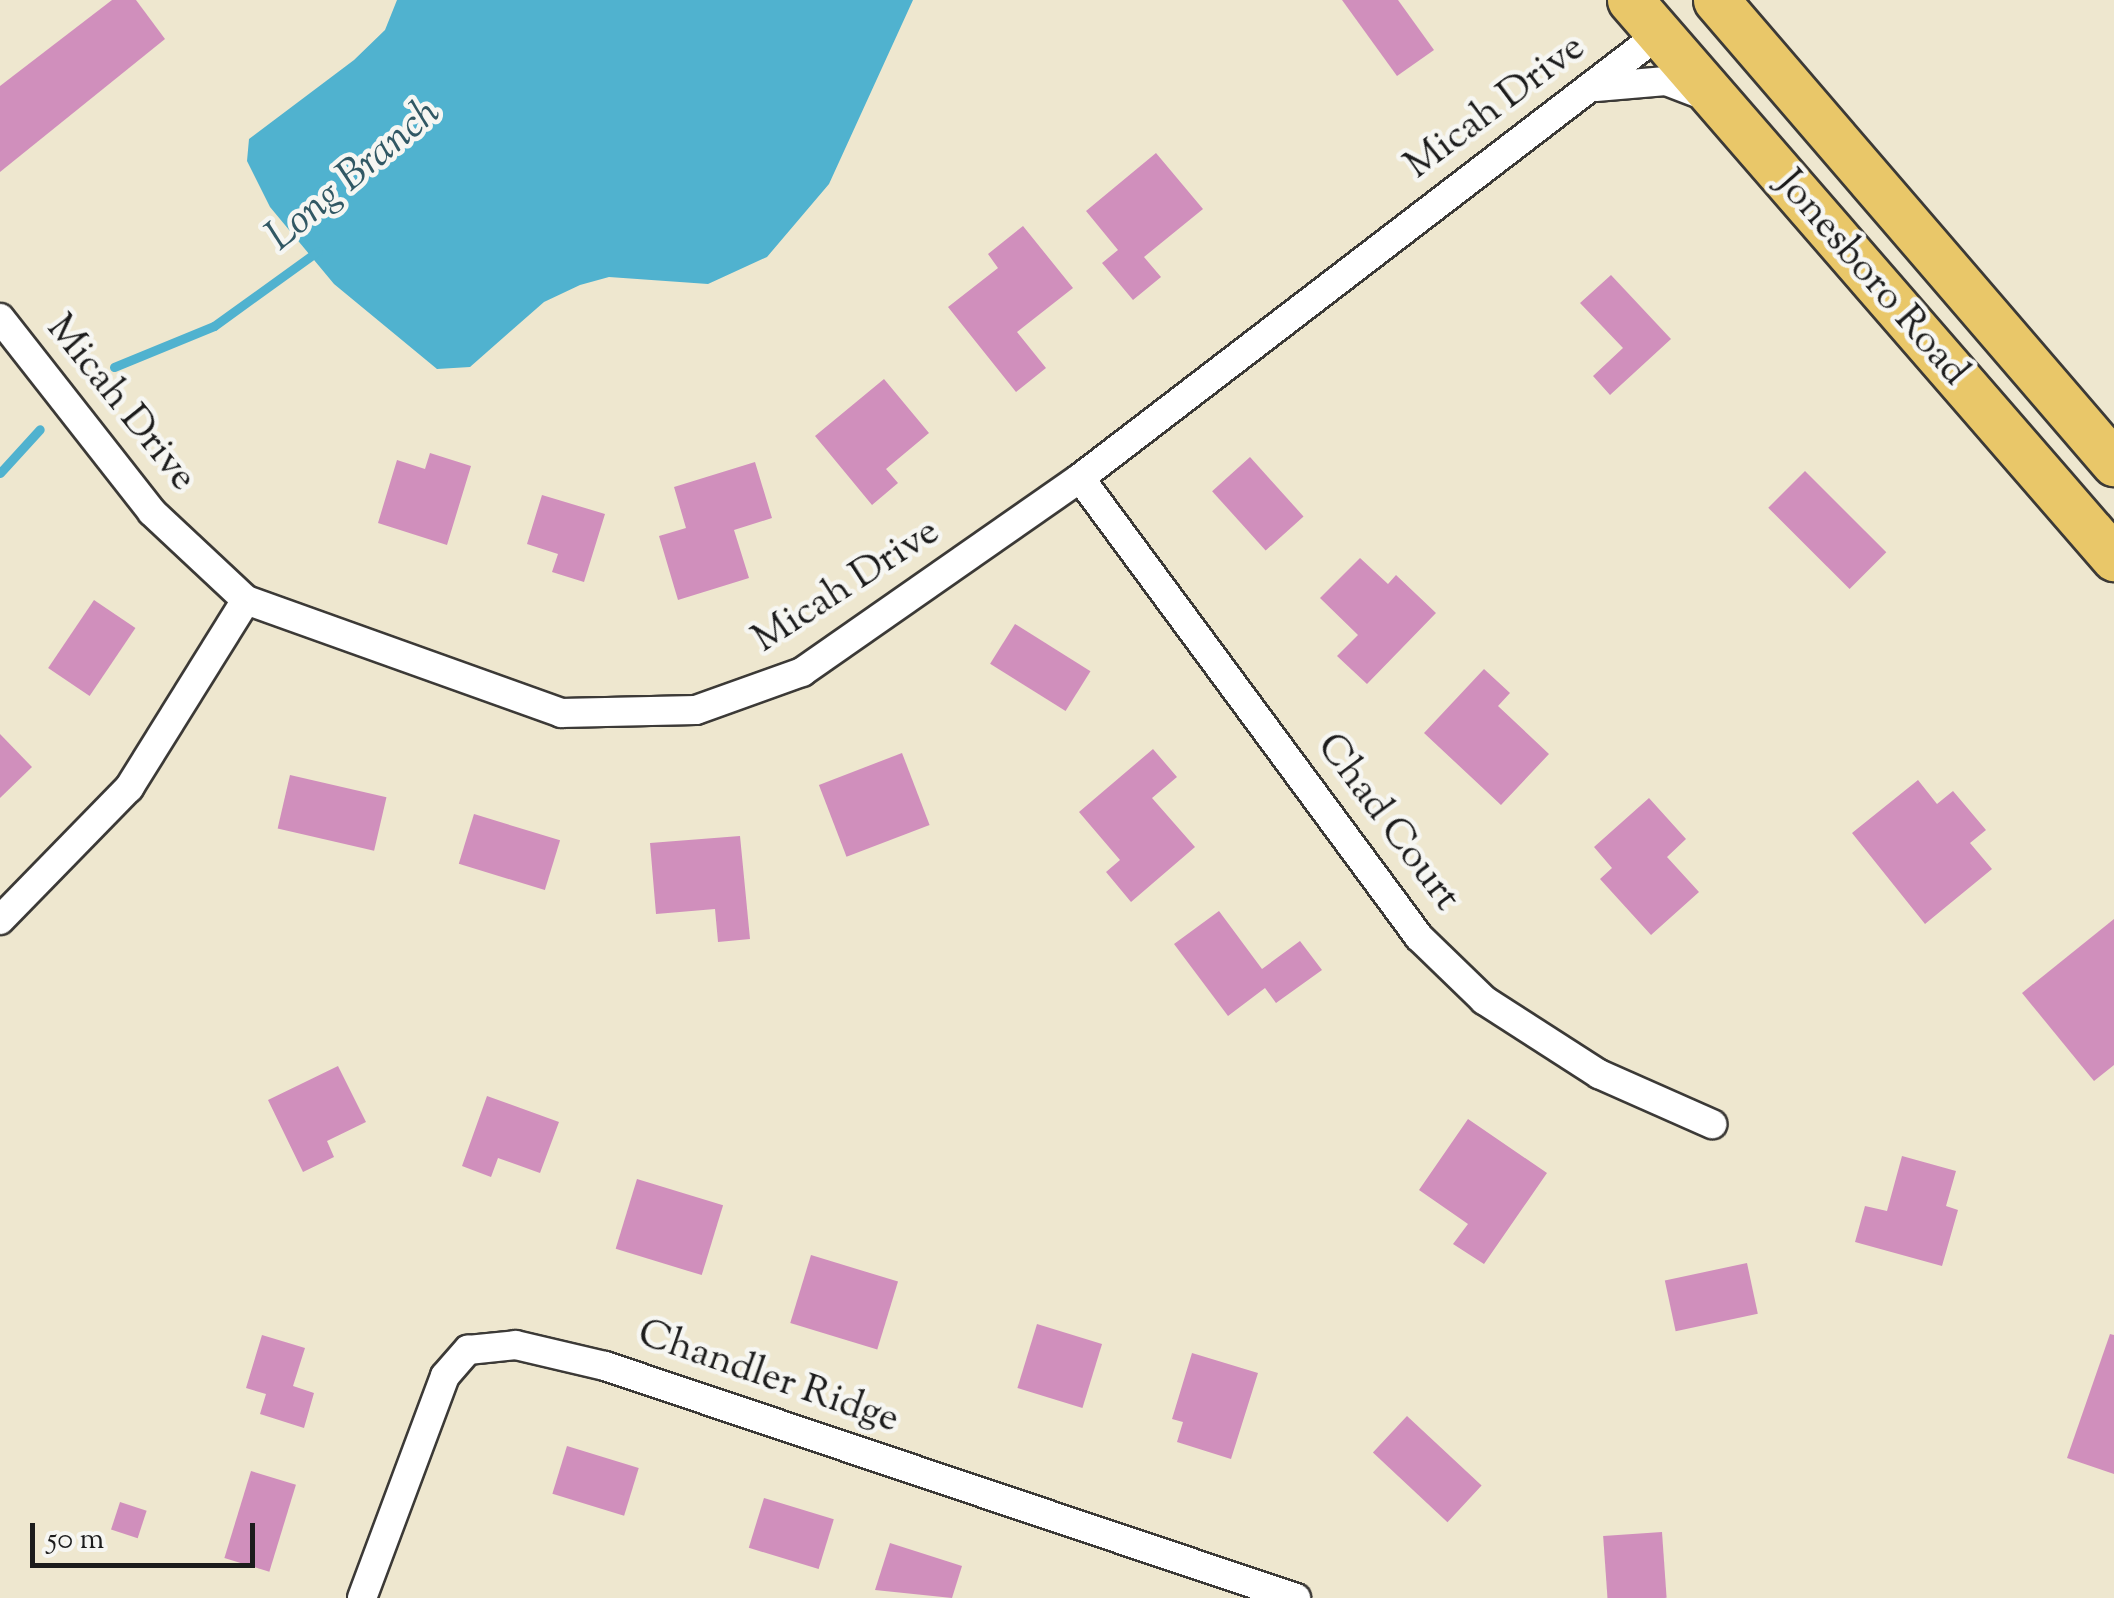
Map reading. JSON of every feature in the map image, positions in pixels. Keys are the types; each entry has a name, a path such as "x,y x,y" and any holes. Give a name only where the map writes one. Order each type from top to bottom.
{"main road":[{"name":"Jonesboro Road","path":"1630,0 2114,558"},
{"name":"Jonesboro Road","path":"1716,0 2114,463"},
{"path":"1658,35 1684,28 1729,39 1792,88"}],"street":[{"name":"Micah Drive","path":"0,318 152,512 246,600 560,712 696,710 802,672 1080,478 1658,35"},
{"path":"1581,93 1666,81 1717,102"},
{"name":"Chad Court","path":"1080,478 1419,937 1484,1000 1599,1074 1712,1124"},
{"path":"0,920 129,788 246,600"},
{"name":"Chandler Ridge","path":"362,1598 429,1403 468,1350 491,1345 604,1366 1296,1598"}],"water":[{"path":"397,0 913,0 829,184 767,257 708,284 609,277 580,285 544,302 470,367 437,369 334,284 270,207 247,161 249,139 354,60 385,30"}],"building":[{"path":"112,0 136,0 165,39 0,172 0,86"},
{"path":"1342,0 1398,0 1434,50 1397,76"},
{"path":"1156,153 1203,209 1144,257 1161,277 1133,300 1102,263 1118,250 1086,211"},
{"path":"1023,226 1073,288 1017,332 1046,368 1016,392 948,307 998,268 988,254"},
{"path":"1611,275 1671,339 1610,395 1593,376 1623,348 1580,303"},
{"path":"884,379 929,433 886,469 898,483 872,505 815,436"},
{"path":"430,453 471,466 447,545 378,523 397,460 425,469"},
{"path":"1250,457 1304,516 1266,551 1212,491"},
{"path":"755,462 772,518 734,530 749,578 678,600 659,536 686,528 674,487"},
{"path":"1805,471 1886,552 1850,589 1768,508"},
{"path":"542,495 605,514 584,582 552,572 558,554 527,544"},
{"path":"1360,558 1388,584 1396,575 1436,613 1367,684 1337,656 1358,635 1320,598"},
{"path":"94,600 135,628 90,696 48,668"},
{"path":"1015,624 1090,671 1066,711 990,664"},
{"path":"1484,669 1510,693 1498,706 1549,754 1501,805 1424,733"},
{"path":"0,734 32,767 0,798"},
{"path":"1153,749 1177,777 1152,798 1195,847 1131,902 1106,872 1120,860 1079,812"},
{"path":"902,753 930,825 847,857 819,785"},
{"path":"290,775 386,797 374,851 278,829"},
{"path":"1918,780 1937,804 1953,791 1986,830 1970,843 1992,869 1925,924 1852,833"},
{"path":"1649,798 1686,839 1667,857 1699,892 1651,935 1600,879 1612,868 1594,847"},
{"path":"474,814 560,840 545,890 459,864"},
{"path":"740,836 750,939 718,942 715,909 656,914 650,843"},
{"path":"1219,911 1262,969 1300,941 1322,970 1276,1003 1265,988 1228,1016 1174,944"},
{"path":"2114,919 2114,1065 2094,1081 2022,993"},
{"path":"338,1066 366,1122 327,1141 334,1157 303,1172 268,1100"},
{"path":"487,1096 559,1122 540,1173 498,1158 491,1177 462,1166"},
{"path":"1468,1119 1547,1173 1484,1264 1453,1244 1468,1224 1419,1190"},
{"path":"1902,1156 1956,1171 1946,1206 1958,1210 1942,1266 1855,1242 1865,1206 1887,1211"},
{"path":"637,1179 723,1205 702,1275 616,1249"},
{"path":"811,1255 898,1282 877,1350 790,1323"},
{"path":"1747,1263 1758,1314 1676,1331 1665,1280"},
{"path":"1037,1324 1102,1344 1082,1408 1017,1388"},
{"path":"2110,1334 2114,1335 2114,1474 2067,1458"},
{"path":"262,1335 305,1348 293,1386 314,1393 304,1428 260,1414 266,1394 246,1388"},
{"path":"1192,1353 1258,1373 1231,1459 1177,1442 1183,1422 1172,1419"},
{"path":"1407,1416 1482,1486 1447,1522 1373,1453"},
{"path":"567,1446 639,1468 624,1516 552,1494"},
{"path":"251,1471 296,1485 269,1572 224,1558"},
{"path":"764,1498 834,1519 819,1569 749,1548"},
{"path":"120,1502 147,1511 138,1538 111,1530"},
{"path":"1662,1532 1667,1598 1607,1598 1603,1536"},
{"path":"890,1543 962,1566 952,1598 875,1590"}],"waterway":[{"path":"114,367 214,326 318,251"},
{"name":"Long Branch","path":"0,473 40,429"}]}
